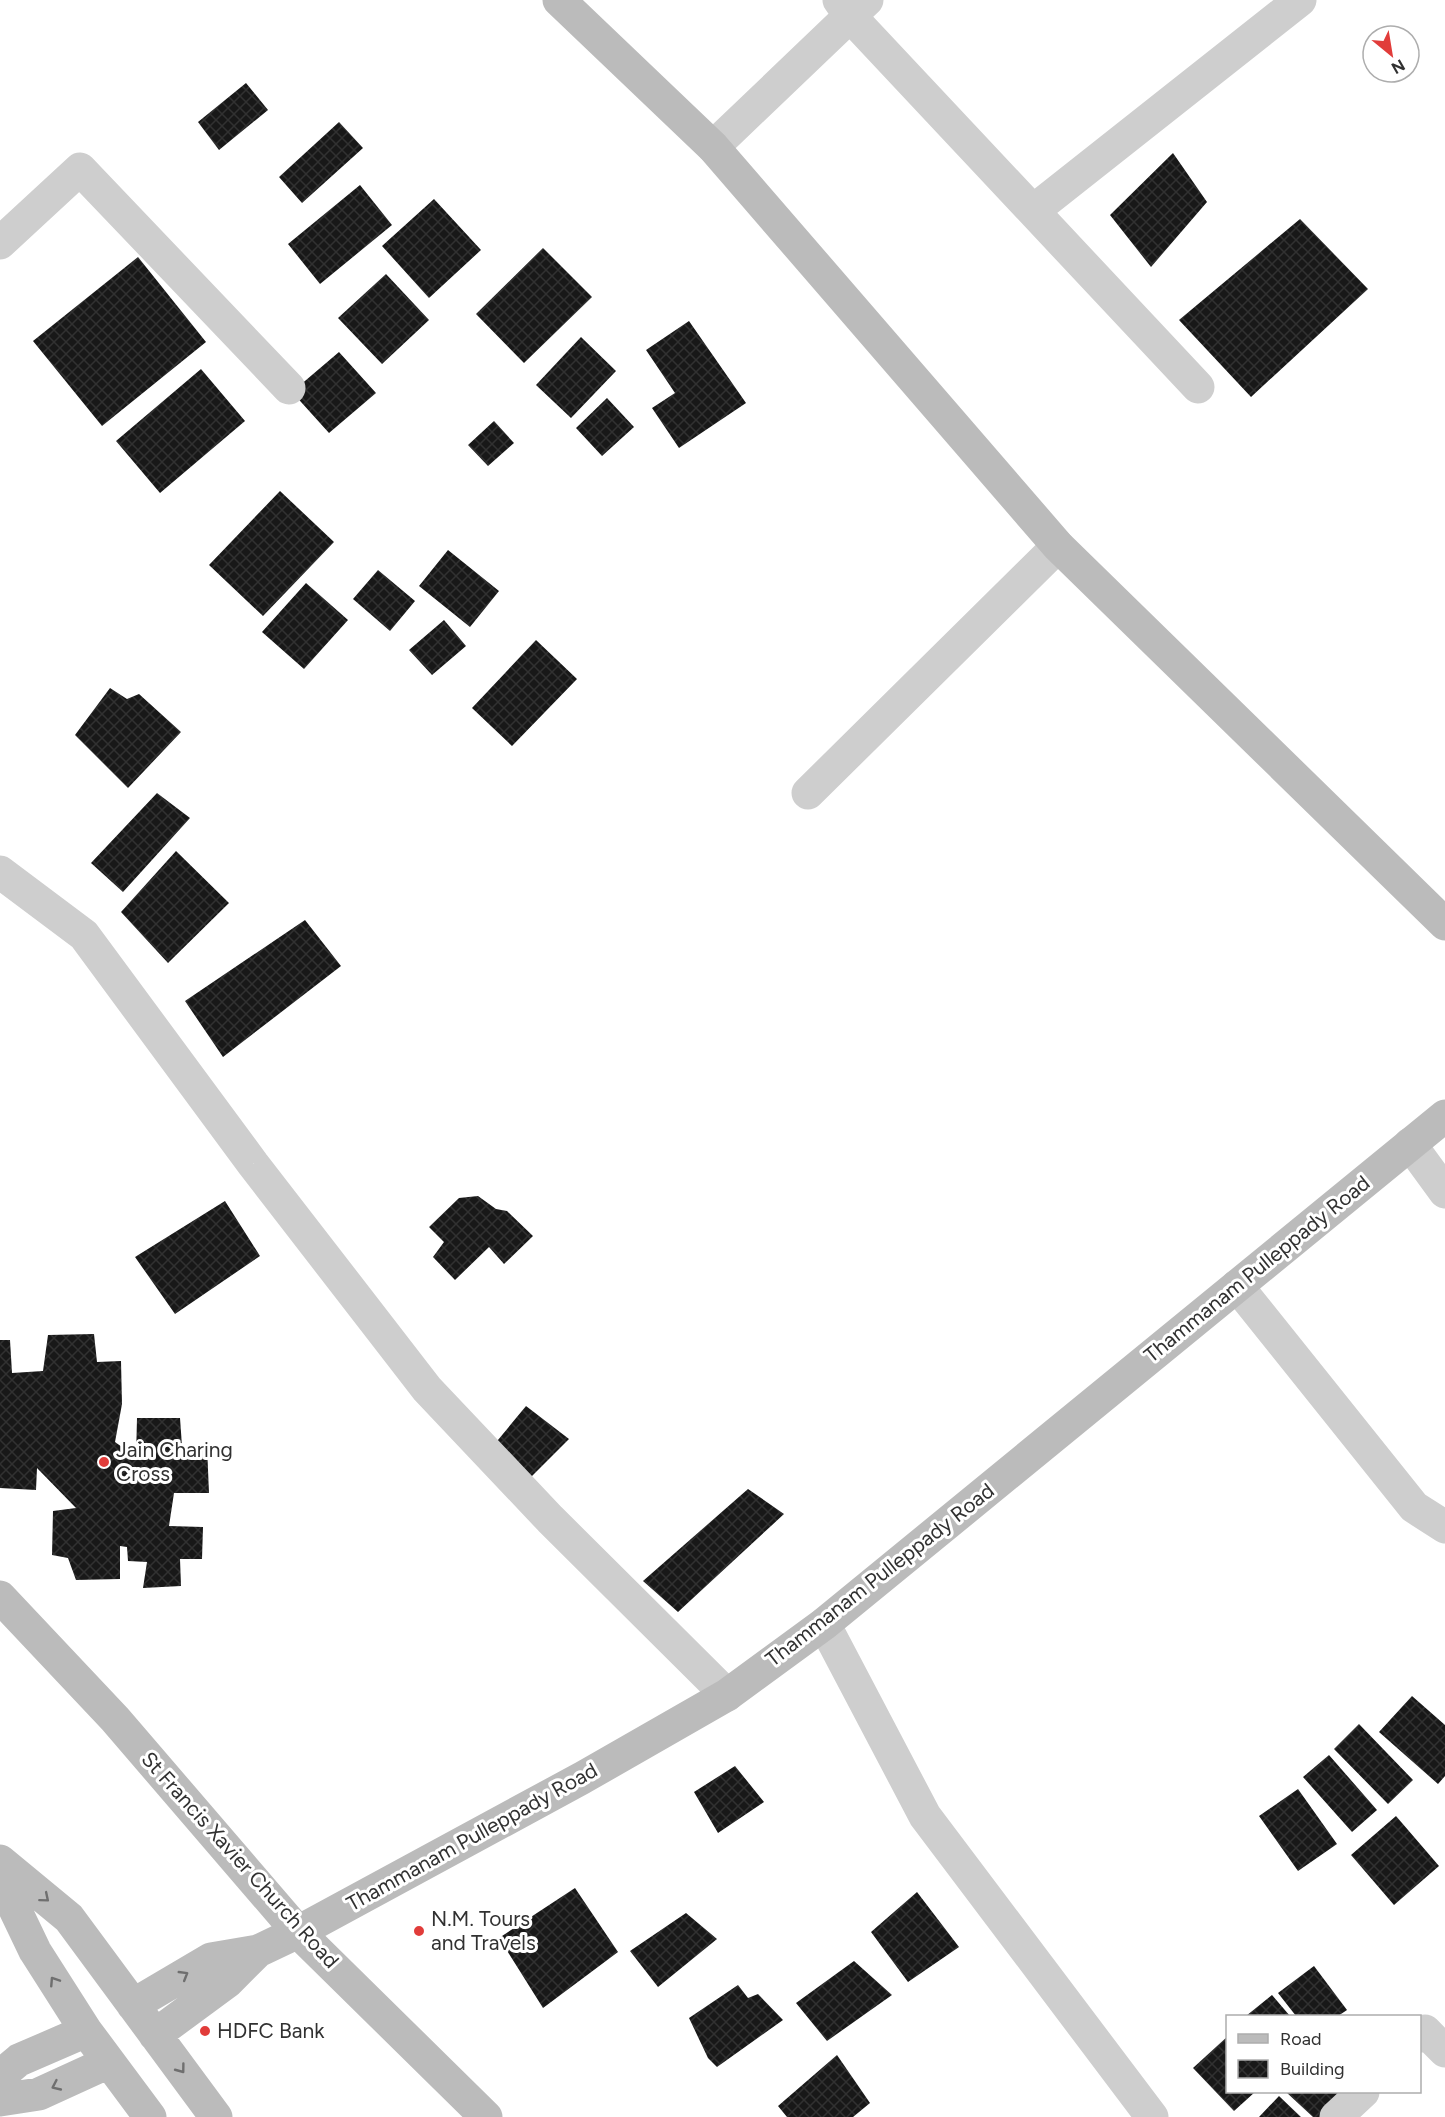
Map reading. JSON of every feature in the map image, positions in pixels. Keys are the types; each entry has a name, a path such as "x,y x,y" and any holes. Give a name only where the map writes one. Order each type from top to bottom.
{"main road":[{"path":"559,0 713,147 1058,546 1445,924"},
{"name":"Thammanam Pulleppady Road","path":"134,2005 211,1959 258,1951 298,1932 582,1778 727,1695 824,1624 1445,1116"},
{"name":"St Francis Xavier Church Road","path":"0,1597 115,1719 298,1932 486,2117"},
{"path":"0,1861 69,1918 216,2117"},
{"path":"0,1878 35,1951 86,2031 150,2117"},
{"name":"Thammanam Pulleppady Road","path":"155,2036 226,1982 258,1951"},
{"path":"0,2076 19,2060 86,2031"},
{"path":"0,2100 39,2094 109,2062"}],"street":[{"path":"1033,211 1300,0"},
{"path":"713,147 852,5 1033,211 1198,387"},
{"path":"0,243 80,169 289,388"},
{"path":"808,793 1058,546"},
{"path":"0,872 84,935 253,1164 427,1389 550,1519 727,1695"},
{"path":"1410,1144 1445,1192"},
{"path":"1237,1286 1414,1507 1445,1527"},
{"path":"824,1624 925,1816 1152,2117"},
{"path":"1421,2034 1425,2031 1445,2051"},
{"path":"1336,2117 1361,2093"}],"building":[{"path":"246,83 268,110 219,150 198,122"},
{"path":"339,122 363,148 302,203 279,177"},
{"path":"1173,153 1207,202 1151,267 1110,215"},
{"path":"360,185 392,225 320,284 288,244"},
{"path":"434,199 481,250 429,298 382,246"},
{"path":"1300,219 1368,289 1251,397 1179,320"},
{"path":"543,248 592,297 524,363 476,314"},
{"path":"138,257 206,342 102,426 33,341"},
{"path":"386,274 429,320 382,364 338,318"},
{"path":"689,321 746,403 679,448 652,408 675,393 646,350"},
{"path":"581,337 616,371 571,418 536,385"},
{"path":"339,352 376,393 329,433 292,392"},
{"path":"201,369 245,421 160,493 116,441"},
{"path":"607,398 634,427 602,456 576,428"},
{"path":"494,421 514,443 488,466 468,445"},
{"path":"280,491 334,542 263,616 209,565"},
{"path":"448,550 499,591 470,627 419,586"},
{"path":"378,570 415,601 390,631 353,599"},
{"path":"306,583 348,620 304,669 262,632"},
{"path":"444,620 466,646 432,675 409,650"},
{"path":"536,640 577,679 512,746 472,708"},
{"path":"110,688 127,699 139,694 181,732 128,788 75,735"},
{"path":"157,793 190,818 123,892 91,863"},
{"path":"176,851 229,903 168,963 121,912"},
{"path":"305,920 341,966 223,1057 185,1001"},
{"path":"478,1196 496,1209 507,1211 533,1236 504,1264 489,1247 455,1280 433,1257 444,1242 429,1227 459,1198"},
{"path":"225,1201 260,1256 175,1314 135,1257"},
{"name":"Jain Charing Cross","path":"94,1334 97,1362 121,1361 122,1404 115,1442 136,1457 137,1418 180,1418 182,1446 207,1446 209,1493 174,1493 169,1526 203,1527 202,1559 180,1559 181,1586 143,1588 147,1562 128,1561 127,1547 120,1546 120,1579 76,1580 68,1558 52,1555 53,1511 76,1508 37,1468 36,1490 0,1488 0,1340 10,1340 12,1373 43,1371 48,1335"},
{"path":"526,1406 569,1439 528,1480 493,1446"},
{"path":"748,1489 784,1514 678,1612 643,1581"},
{"path":"1412,1696 1445,1725 1445,1776 1438,1784 1379,1732"},
{"path":"1359,1724 1413,1780 1388,1804 1334,1749"},
{"path":"1329,1755 1377,1810 1352,1832 1303,1777"},
{"path":"735,1766 764,1802 718,1833 694,1792"},
{"path":"1298,1789 1337,1844 1298,1871 1259,1816"},
{"path":"1396,1816 1439,1866 1394,1905 1351,1855"},
{"path":"575,1888 618,1952 543,2008 499,1938"},
{"path":"917,1892 959,1947 908,1982 871,1932"},
{"path":"686,1913 717,1939 658,1987 630,1951"},
{"path":"854,1961 892,1995 827,2041 796,2003"},
{"path":"1314,1966 1347,2010 1340,2015 1295,2015 1278,1993"},
{"path":"738,1985 748,1998 758,1994 783,2020 717,2067 708,2058 689,2018"},
{"path":"1272,1995 1289,2015 1247,2015"},
{"path":"1226,2038 1226,2093 1254,2093 1234,2111 1193,2068"},
{"path":"837,2055 870,2103 853,2117 787,2117 778,2106"},
{"path":"1287,2093 1347,2093 1333,2117 1313,2117"},
{"path":"1279,2096 1301,2117 1259,2117"}],"place":[{"name":"Jain Charing Cross","path":"104,1462"},
{"name":"N.M. Tours and Travels","path":"419,1931"},
{"name":"HDFC Bank","path":"205,2031"}]}
